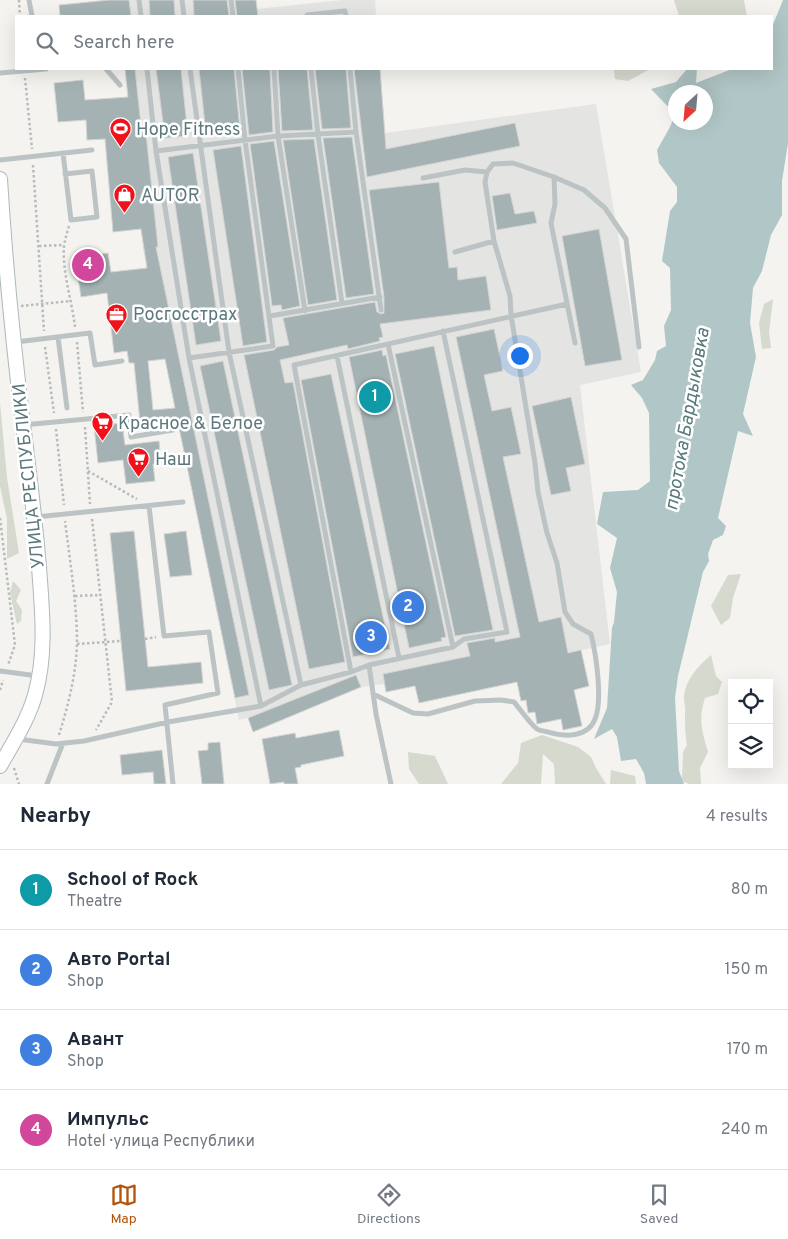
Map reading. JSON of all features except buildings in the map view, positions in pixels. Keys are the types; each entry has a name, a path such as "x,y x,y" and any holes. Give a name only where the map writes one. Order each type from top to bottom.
{"main road":[{"name":"УЛИЦА РЕСПУБЛИКИ","path":"0,179 3,263 10,306 34,517 42,606 42,654 39,676 35,694 7,766"}],"lane":[{"path":"29,0 32,15"},
{"path":"139,0 141,15"},
{"path":"182,0 184,15"},
{"path":"231,0 233,15"},
{"path":"307,15 345,11 346,15"},
{"path":"0,73 34,70"},
{"path":"107,70 120,85"},
{"path":"147,70 156,151 189,358 261,706"},
{"path":"190,70 229,352 301,685"},
{"path":"189,358 273,346 245,140 238,70"},
{"path":"274,70 278,136 305,311"},
{"path":"312,70 318,135 342,303"},
{"path":"350,70 356,132 382,310"},
{"path":"156,151 278,136 356,132"},
{"path":"0,160 92,150"},
{"path":"64,153 65,174 70,220 97,217 92,171 65,174"},
{"path":"374,694 413,713 428,714 475,701 501,700 514,702 537,729 558,735 572,735 587,730 595,720 598,703 595,652 591,634 573,624 566,612 557,563 547,533 538,492 511,315 510,296 494,241 484,182 486,172 493,164 513,163 554,177 584,190 605,208 626,239 639,347"},
{"path":"423,178 465,170 486,172"},
{"path":"554,177 555,204 551,223 575,343"},
{"path":"455,252 494,241"},
{"path":"270,316 380,297"},
{"path":"351,672 294,365 567,304"},
{"path":"16,739 56,744 90,740 168,722 261,706 301,685 351,672 369,665 453,647 464,639 507,632 443,331"},
{"path":"13,342 90,333 95,365 122,361"},
{"path":"58,337 67,408"},
{"path":"388,344 453,647"},
{"path":"337,356 400,658"},
{"path":"23,425 128,415 131,436 173,430"},
{"path":"34,517 183,502"},
{"path":"149,506 164,636 209,632 218,693 165,705 173,784"},
{"path":"369,665 376,714 391,784"},
{"path":"3,672 39,676"},
{"path":"46,784 62,743"}],"path":[{"path":"19,0 20,15"},
{"path":"70,220 64,245 67,282 72,301 76,335 91,512 112,702 90,740"},
{"path":"38,246 64,245"},
{"path":"10,306 72,301"},
{"path":"88,471 149,506"},
{"path":"0,518 15,645 3,672 0,690"},
{"path":"74,596 101,595"},
{"path":"77,644 121,641"},
{"path":"7,766 19,784"}],"shaded area":[{"path":"119,0 256,0 257,9 342,0 375,0 376,15 120,15"},
{"path":"674,0 744,0 747,15 679,15"},
{"path":"125,70 380,70 385,133 596,104 641,372 580,385 610,644 467,675 470,692 419,703 415,686 386,692 384,684 361,687 265,727 261,714 239,720 143,248"},
{"path":"614,70 648,70 628,81 615,79"},
{"path":"773,299 769,332 771,348 762,349 759,323 764,304"},
{"path":"0,403 7,478 19,553 7,559 7,519 0,486"},
{"path":"741,574 733,598 730,618 721,625 711,606 728,575"},
{"path":"13,581 21,590 16,601 22,610 21,621 17,624 10,593"},
{"path":"711,655 716,676 722,682 718,694 705,698 703,706 702,725 708,752 700,768 701,784 689,784 682,781 683,752 687,745 685,691 693,673"},
{"path":"542,735 578,747 591,757 606,784 555,784 554,764 543,754 541,784 501,784 518,763 521,743"},
{"path":"408,752 435,756 448,784 419,784 409,769"},
{"path":"611,770 635,776 636,784 610,784"}],"water":[{"name":"протока Бардыковка","path":"783,0 788,0 788,143 782,181 782,215 771,235 762,271 753,288 750,323 756,357 743,414 753,436 738,431 718,518 726,526 723,535 713,540 708,554 709,561 703,572 678,676 675,698 679,771 684,784 646,784 644,773 636,759 621,761 617,737 612,729 594,739 607,708 612,628 617,592 610,568 617,538 597,524 603,492 638,490 650,481 649,413 642,398 631,385 643,380 655,360 657,351 666,346 664,326 671,310 670,268 662,261 670,211 677,202 677,187 659,163 657,150 668,130 713,130 713,85 668,85 668,107 651,89 676,82 686,70 697,70 696,83 729,70 773,70 773,25"}],"place":[{"name":"Hope Fitness","path":"120,148"},
{"name":"AUTOR","path":"125,214"},
{"name":"Импульс","path":"88,265"},
{"name":"Росгосстрах","path":"117,333"},
{"name":"School of Rock","path":"375,397"},
{"name":"Красное & Белое","path":"102,442"},
{"name":"Наш","path":"139,478"},
{"name":"Авто Portal","path":"408,607"},
{"name":"Авант","path":"371,637"}]}
